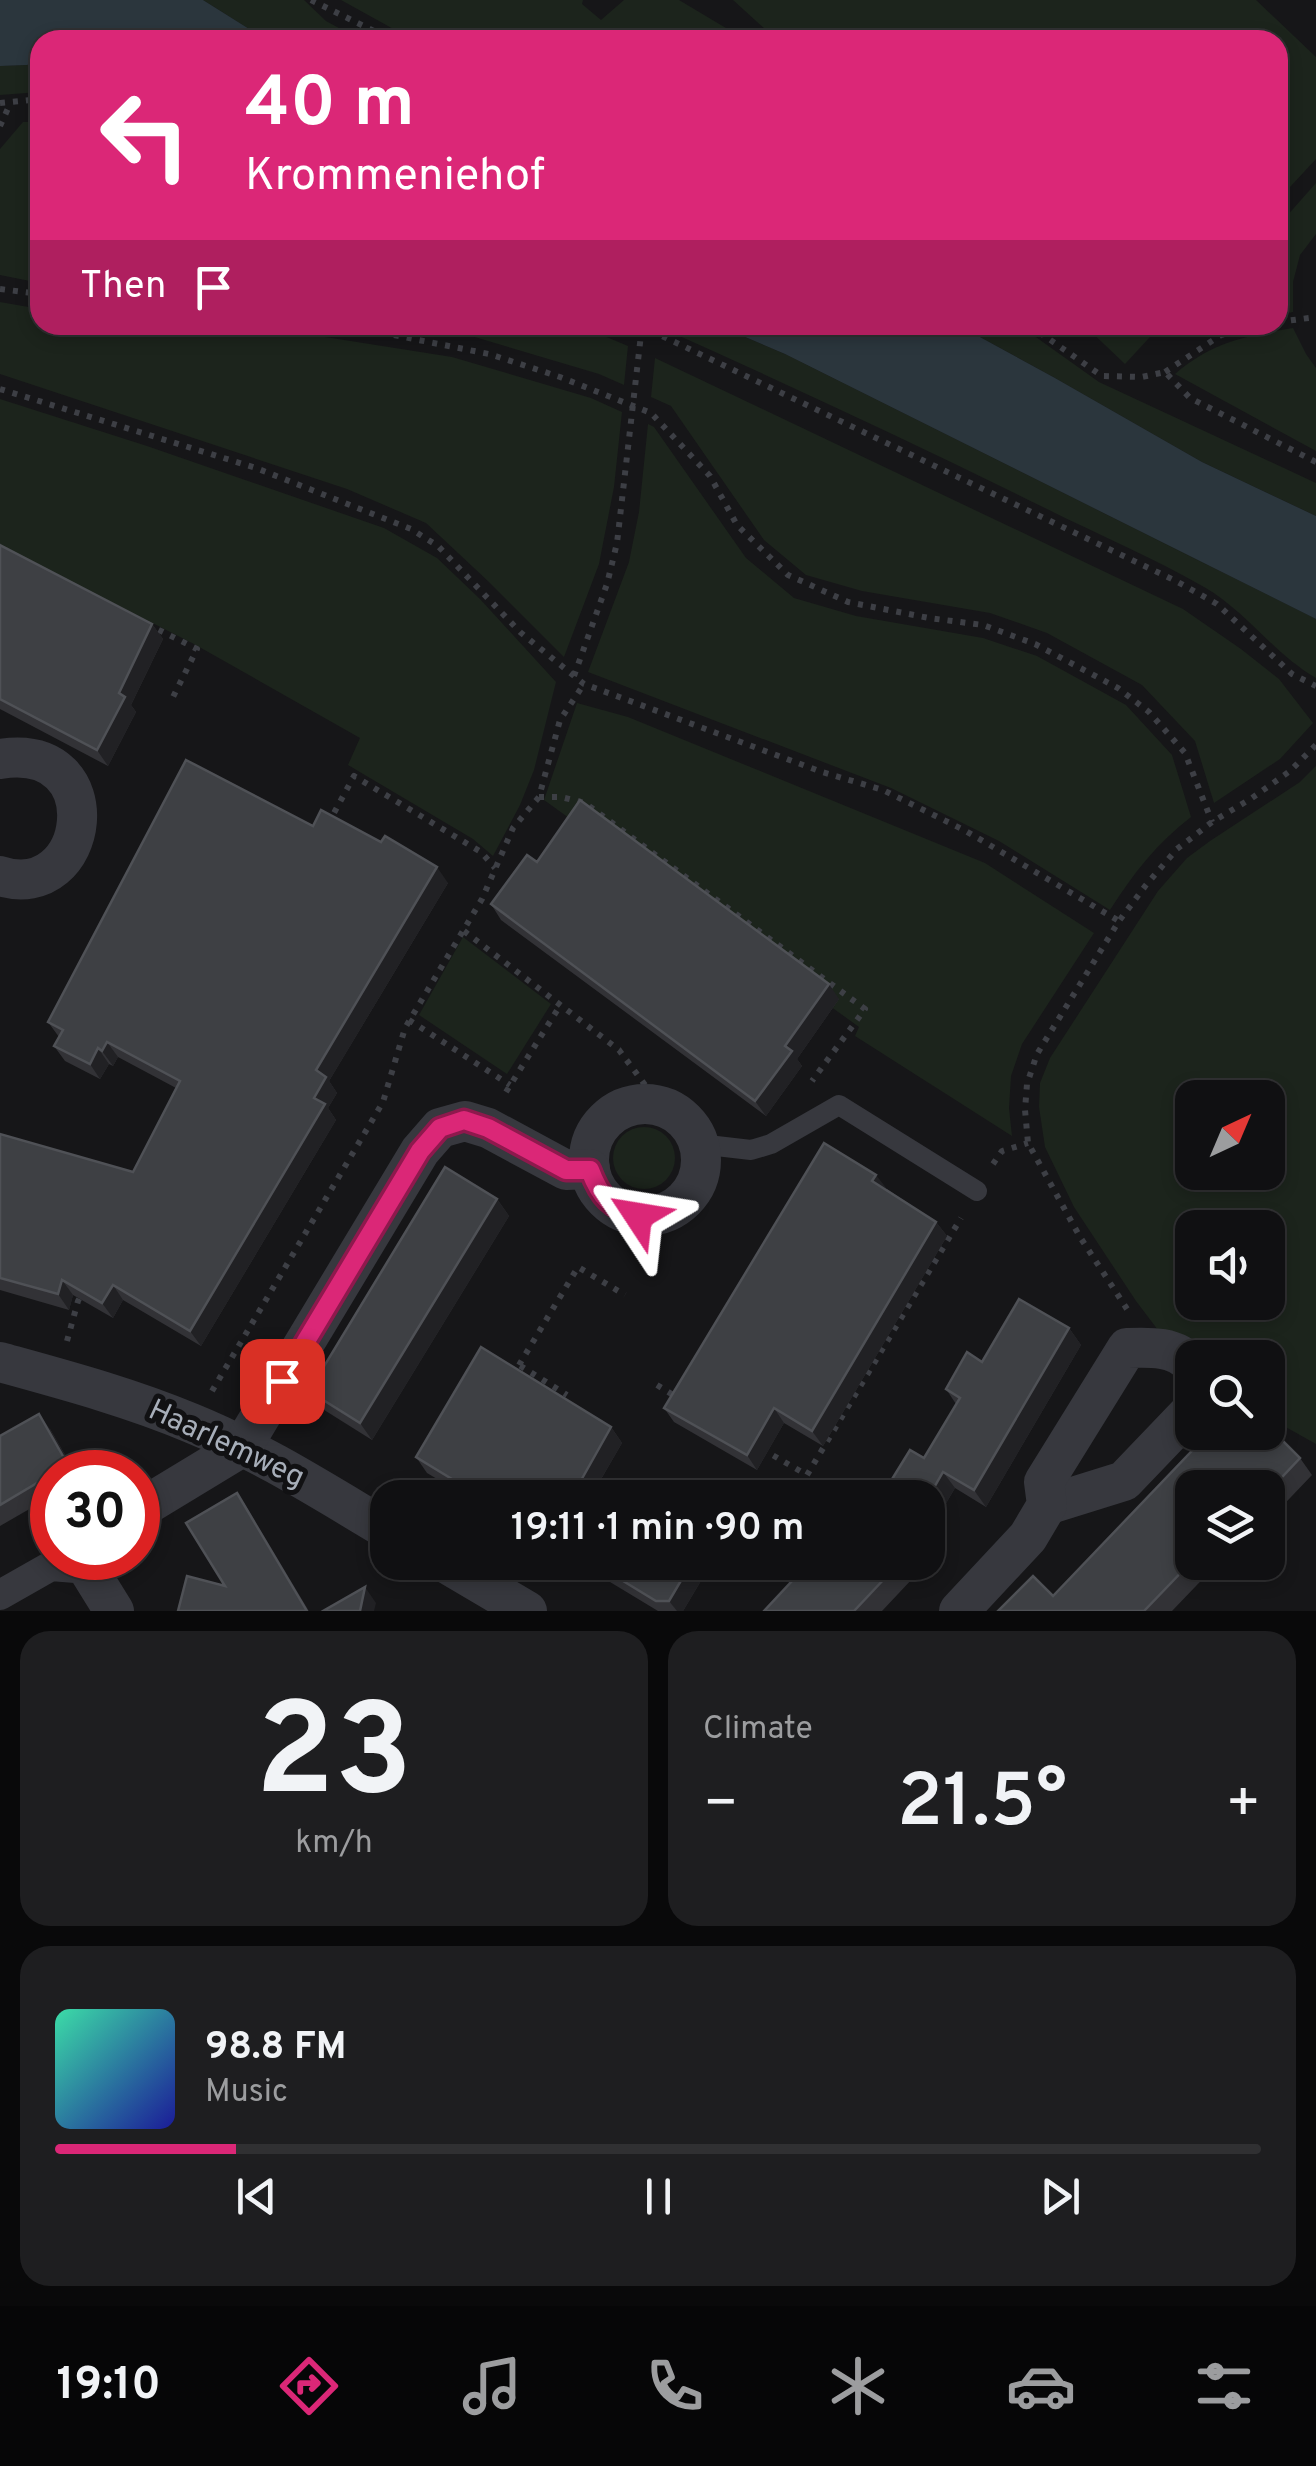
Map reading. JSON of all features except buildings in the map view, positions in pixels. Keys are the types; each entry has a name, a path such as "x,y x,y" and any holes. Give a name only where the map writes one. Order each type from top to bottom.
{"street":[{"path":"0,759 37,759 54,768 68,782 79,819 75,839 65,857 49,870 30,878 0,876"},
{"path":"660,1105 678,1114 700,1144 702,1163 687,1198 656,1215 638,1216 621,1211 606,1200 590,1170 589,1152 595,1134 606,1118 622,1108 660,1105"},
{"path":"160,1497 242,1447 420,1151 440,1128 464,1120 488,1128 566,1170 590,1170"},
{"path":"958,1611 1028,1538 1048,1505 1044,1482 1127,1348 1150,1347 1175,1353"},
{"name":"Haarlemweg","path":"0,1362 108,1392 192,1424 242,1447 370,1520"},
{"path":"1048,1505 1124,1481 1175,1428"},
{"path":"0,1595 30,1578"},
{"path":"100,1580 114,1611"},
{"path":"475,1580 528,1611"}],"lane":[{"path":"700,1144 751,1150 771,1144 839,1105 977,1191"}],"path":[{"path":"311,0 372,30"},
{"path":"0,103 30,101"},
{"path":"0,126 10,104"},
{"path":"0,289 30,293"},
{"path":"1288,321 1316,317"},
{"path":"393,335 489,354 560,376 652,413 710,476 737,525 788,574 848,602 983,625 1034,644 1118,688 1150,712 1185,753 1212,822"},
{"path":"574,676 607,584 617,543 640,335"},
{"path":"660,335 1176,581 1217,604 1292,674 1316,686"},
{"path":"1043,335 1102,376 1142,377 1165,372 1221,335"},
{"path":"1165,372 1190,398 1316,462"},
{"path":"0,390 256,468 410,528 438,546 520,632 584,684 822,772 883,790 964,830 1119,921"},
{"path":"131,616 197,650 174,696"},
{"path":"192,1424 383,1102 409,1020 464,931 514,828 539,797 560,720 584,684"},
{"path":"1127,1348 1133,1318 1080,1237 1028,1142 1027,1084 1037,1054 1119,921 1146,885 1178,849 1290,771 1316,745"},
{"path":"327,825 354,776 481,852 495,868"},
{"path":"539,797 585,803 866,1009 802,1096 792,1133"},
{"path":"464,931 619,1050 660,1105"},
{"path":"488,1128 561,1004"},
{"path":"409,1020 510,1085"},
{"path":"756,1445 806,1476 1002,1150 1028,1142"},
{"path":"509,1382 578,1267 625,1295"},
{"path":"56,1378 87,1283"},
{"path":"519,1365 568,1395"},
{"path":"656,1385 690,1405"},
{"path":"449,1480 458,1464"}],"shaded area":[{"path":"0,0 203,0 251,30 30,30 30,64 0,66"},
{"path":"203,0 304,0 326,21 343,30 251,30"},
{"path":"341,0 583,0 582,4 601,20 624,0 679,0 729,30 395,30"},
{"path":"733,0 1256,0 1288,30 766,30"},
{"path":"1288,30 1316,57 1316,159 1288,189"},
{"path":"30,64 30,93 0,95 0,66"},
{"path":"23,122 30,122 30,281 0,275 0,149"},
{"path":"1316,183 1316,234 1300,255 1293,282 1293,312 1288,313 1288,215"},
{"path":"0,302 30,307 30,335 312,335 452,357 591,398 622,412 614,487 599,564 564,657 426,523 347,489 0,374"},
{"path":"1293,328 1316,368 1316,451 1175,374 1217,347 1256,335 1288,335 1288,329"},
{"path":"468,335 602,335 628,346 624,385"},
{"path":"677,335 740,335 785,354 1316,619 1316,678 1219,597 1185,576"},
{"path":"740,335 976,335 1202,462 1316,516 1316,619"},
{"path":"976,335 1033,335 1099,382 1316,483 1316,516 1202,462"},
{"path":"1095,335 1152,335 1125,364"},
{"path":"655,358 1183,609 1279,679 1313,723 1280,759 1214,803 1195,741 1142,685 1047,633 990,613 862,591 806,575 764,540 671,406 651,397"},
{"path":"0,399 384,528 437,558 556,682 534,770 493,856 473,839 348,765 360,738 194,644 0,546"},
{"path":"648,424 654,427 746,558 794,598 856,616 983,638 1037,656 1126,705 1172,755 1191,817 1146,860 1110,910 999,841 891,788 588,672 629,562 639,512"},
{"path":"577,703 628,717 985,863 1094,933 1022,1044 1011,1076 1012,1136 855,1036 859,1027 544,800"},
{"path":"1316,766 1316,1444 1285,1427 1285,1340 1175,1340 1175,1343 1164,1338 1074,1207 1045,1147 1040,1083 1050,1058 1158,891 1187,858 1300,782"},
{"path":"463,937 551,1004 507,1074 419,1015"},
{"path":"644,1127 666,1136 675,1158 666,1180 644,1189 622,1180 613,1158 622,1136"}],"route":[{"path":"282,1381 420,1151 440,1128 464,1120 488,1128 566,1170 590,1170 606,1200 621,1211 638,1216"}]}
